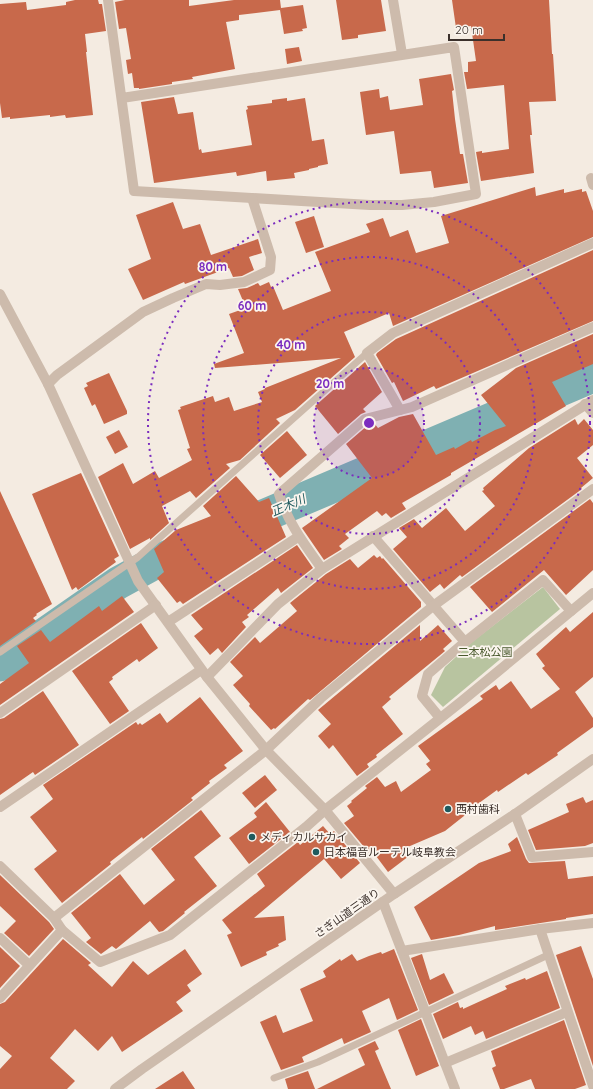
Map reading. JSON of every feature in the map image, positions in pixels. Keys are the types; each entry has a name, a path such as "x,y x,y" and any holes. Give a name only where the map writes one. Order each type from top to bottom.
{"street":[{"path":"108,0 134,191 370,205 402,205 434,202 476,194 454,47 122,98"},
{"path":"393,0 402,54"},
{"path":"48,384 57,375 143,312 206,284 220,285 244,282 270,270 271,257 252,198"},
{"path":"400,410 367,353 393,333 593,243"},
{"path":"0,294 48,384 138,581 204,674 266,750 325,810 394,894"},
{"path":"322,569 298,537 279,494 365,419 419,404 593,327"},
{"path":"0,807 204,674 278,604 322,569 589,402 593,414"},
{"path":"54,918 266,750 321,698 433,606 593,489"},
{"path":"373,536 465,642"},
{"path":"168,622 298,537"},
{"path":"440,718 422,696 428,674 465,642 543,580 571,611"},
{"path":"0,866 54,918 62,930 100,962 170,936 593,593"},
{"path":"0,713 156,605"},
{"name":"さぎ山道三通り","path":"115,1089 394,894 515,814 593,759"},
{"path":"515,814 532,856 593,852"},
{"path":"383,902 455,1089"},
{"path":"402,951 540,929 593,923"},
{"path":"540,929 592,1082"},
{"path":"0,998 62,930"},
{"path":"0,938 29,965"},
{"path":"445,1063 567,1012"}],"lane":[{"path":"0,652 131,566 367,353"},
{"path":"274,1078 318,1062 548,955"}],"green space":[{"name":"二本松公園","path":"543,587 560,609 443,707 431,695 445,667 472,642"}],"building":[{"path":"75,0 98,0 99,4 102,4 106,31 85,34 93,115 66,118 65,115 50,117 50,115 10,119 10,117 2,118 0,103 0,4 26,2 27,10 66,5 66,2"},
{"path":"125,0 189,0 189,6 234,0 280,0 281,8 303,5 307,28 302,29 303,31 284,34 280,10 239,15 239,20 226,22 235,69 192,77 193,79 172,82 172,84 139,89 134,88 132,73 128,74 126,60 131,59 126,28 119,29 115,2"},
{"path":"336,0 381,0 386,31 358,35 358,38 342,40"},
{"path":"452,0 549,0 556,101 529,102 532,135 530,135 534,173 481,181 476,152 482,151 482,153 509,149 504,85 467,89 464,72 468,72 468,62 476,61 471,26 456,28"},
{"path":"299,47 302,61 287,64 285,49"},
{"path":"451,74 460,154 463,154 468,183 434,188 431,171 400,174 394,131 366,135 360,92 379,89 380,98 388,96 390,110 423,105 419,79"},
{"path":"174,97 178,114 193,112 199,150 201,149 202,153 252,145 246,110 248,109 247,106 272,103 272,100 287,98 287,101 305,98 312,141 324,139 328,164 294,173 295,178 267,181 266,171 237,176 236,172 154,183 141,102"},
{"path":"535,187 536,196 564,189 564,193 582,189 582,192 586,191 593,211 593,237 393,326 389,313 344,332 355,357 295,410 276,419 280,423 240,460 226,464 230,468 196,498 190,491 162,506 169,523 150,540 150,538 130,549 98,477 123,463 133,484 155,471 159,478 192,460 187,449 190,448 178,410 181,409 180,407 213,396 215,402 229,397 234,411 262,402 258,392 265,388 341,358 215,368 214,364 244,353 229,314 246,308 238,289 247,288 258,283 260,286 269,282 271,287 273,286 283,310 331,291 315,252 370,232 366,224 383,218 390,237 408,230 416,253 449,243 441,216"},
{"path":"173,202 183,229 200,224 211,255 258,239 262,253 249,257 254,270 242,276 233,277 229,268 185,284 184,282 143,300 128,269 151,259 136,215"},
{"path":"314,216 324,247 306,253 295,222"},
{"path":"593,250 593,321 436,389 434,386 403,401 394,382 392,383 376,355 377,353 396,339"},
{"path":"593,334 593,364 552,382 566,406 402,503 406,509 391,518 386,513 382,516 377,511 345,534 349,538 339,546 342,549 324,560 302,528 372,478 346,444 368,425 374,423 378,428 399,417 413,414 436,455 454,447 455,449 471,440 472,442 506,426 481,395 516,368"},
{"path":"365,362 382,392 363,409 366,412 361,414 338,434 315,406"},
{"path":"109,373 127,411 127,414 104,424 95,404 92,406 84,388 88,386 86,383"},
{"path":"575,419 578,425 584,419 593,430 593,445 577,458 593,478 581,488 582,489 462,577 460,575 444,589 440,584 430,592 393,549 407,537 399,528 414,519 422,528 446,508 465,531 495,506 482,491 484,490 483,488 529,448"},
{"path":"119,430 128,447 115,454 106,437"},
{"path":"287,431 307,455 280,478 260,455"},
{"path":"81,473 119,556 114,559 116,562 78,590 76,587 72,590 32,494"},
{"path":"236,476 259,502 269,498 286,537 183,604 180,601 177,603 157,578 164,572 154,549 176,530 211,516 203,506"},
{"path":"0,491 52,604 36,614 37,615 33,618 36,621 0,646"},
{"path":"590,499 593,503 593,570 566,595 544,570 492,612 470,587"},
{"path":"297,545 313,568 281,593 278,588 247,615 249,617 242,622 246,627 222,653 218,648 210,655 194,636 203,629 191,615"},
{"path":"374,555 377,558 380,556 382,559 383,558 421,602 421,607 310,700 308,699 275,729 274,728 271,730 249,706 250,704 233,685 243,676 230,662 255,637 260,643 297,611 290,603 326,574 350,559 358,568"},
{"path":"122,596 134,612 0,705 0,684 29,663 17,646 41,630 50,642 99,606 102,611"},
{"path":"593,612 593,677 575,692 593,718 593,727 557,753 558,755 528,775 526,773 498,792 497,790 468,811 469,812 445,831 403,849 409,856 388,872 373,852 370,854 344,823 354,816 347,806 367,788 365,786 377,777 385,787 396,781 401,792 431,770 426,764 430,761 418,746 483,699 480,696 496,685 499,690 511,681 531,709 560,689 542,668 545,666 536,654 566,627 570,632"},
{"path":"141,623 158,648 139,662 137,659 112,677 113,679 109,682 129,711 110,724 72,671"},
{"path":"420,625 420,641 438,625 452,641 443,649 445,651 389,697 391,699 382,707 403,734 376,755 377,757 367,764 369,767 357,776 333,745 329,749 318,736 331,724 318,710"},
{"path":"43,691 79,745 35,775 33,772 0,795 0,719 4,718"},
{"path":"200,697 243,751 224,765 227,768 209,781 210,783 191,798 193,800 143,839 142,837 110,862 111,864 62,903 34,869 57,851 30,817 53,799 43,785 136,722 138,725 140,723 142,725 160,713 167,723"},
{"path":"265,775 277,790 255,808 242,793"},
{"path":"583,797 586,803 593,800 593,843 585,846 536,850 528,830 569,812 566,804"},
{"path":"266,802 290,832 249,864 229,838 257,817 254,813"},
{"path":"201,810 221,836 194,857 217,886 163,931 159,932 150,921 116,949 112,946 101,954 86,942 91,938 71,913 120,874 144,905 175,880 151,849"},
{"path":"323,826 330,834 334,831 360,863 341,879 324,859 254,918 284,916 286,940 278,944 279,946 266,952 267,955 241,967 227,935 232,933 222,920 265,886 257,874 298,842 300,845"},
{"path":"517,837 529,863 565,861 568,879 593,876 593,914 495,930 495,926 431,940 414,907 479,863 511,851 508,844"},
{"path":"0,875 49,922 54,929 29,956 4,933 16,921 0,906"},
{"path":"63,939 91,963 88,965 112,987 133,961 148,975 185,949 202,974 187,985 191,991 176,1002 183,1011 122,1052 112,1036 98,1051 75,1029 50,1058 75,1081 67,1089 0,1089 0,1069 12,1056 0,1046 0,1004 5,1002"},
{"path":"581,946 593,979 593,1066 556,955"},
{"path":"0,947 20,966 0,988"},
{"path":"394,949 418,1010 397,1020 389,998 362,1011 371,1032 344,1044 342,1038 302,1057 304,1062 281,1070 260,1022 276,1015 283,1033 313,1021 300,989 326,977 323,971 340,959 341,961 352,954 357,961"},
{"path":"422,954 430,980 444,973 454,993 429,1005 411,958"},
{"path":"547,971 560,1008 486,1039 483,1031 475,1035 471,1026 443,1039 433,1014 458,1002 460,1008 463,1007 463,1009 507,989 505,986 525,978 526,980"},
{"path":"421,1019 439,1066 416,1076 398,1030"},
{"path":"564,1020 586,1085 575,1089 535,1089 531,1079 504,1089 500,1089 492,1068 496,1066 491,1051"},
{"path":"375,1041 379,1049 375,1051 391,1089 317,1089 365,1065 358,1049"},
{"path":"183,1071 195,1089 155,1089"},
{"path":"308,1071 315,1089 288,1089 285,1079"}],"waterway":[{"name":"正木川","path":"0,665 118,583 162,559 593,376"}],"place":[{"name":"西村歯科","path":"448,809"},
{"name":"メディカルサカイ","path":"252,837"},
{"name":"日本福音ルーテル岐阜教会","path":"316,852"}]}
